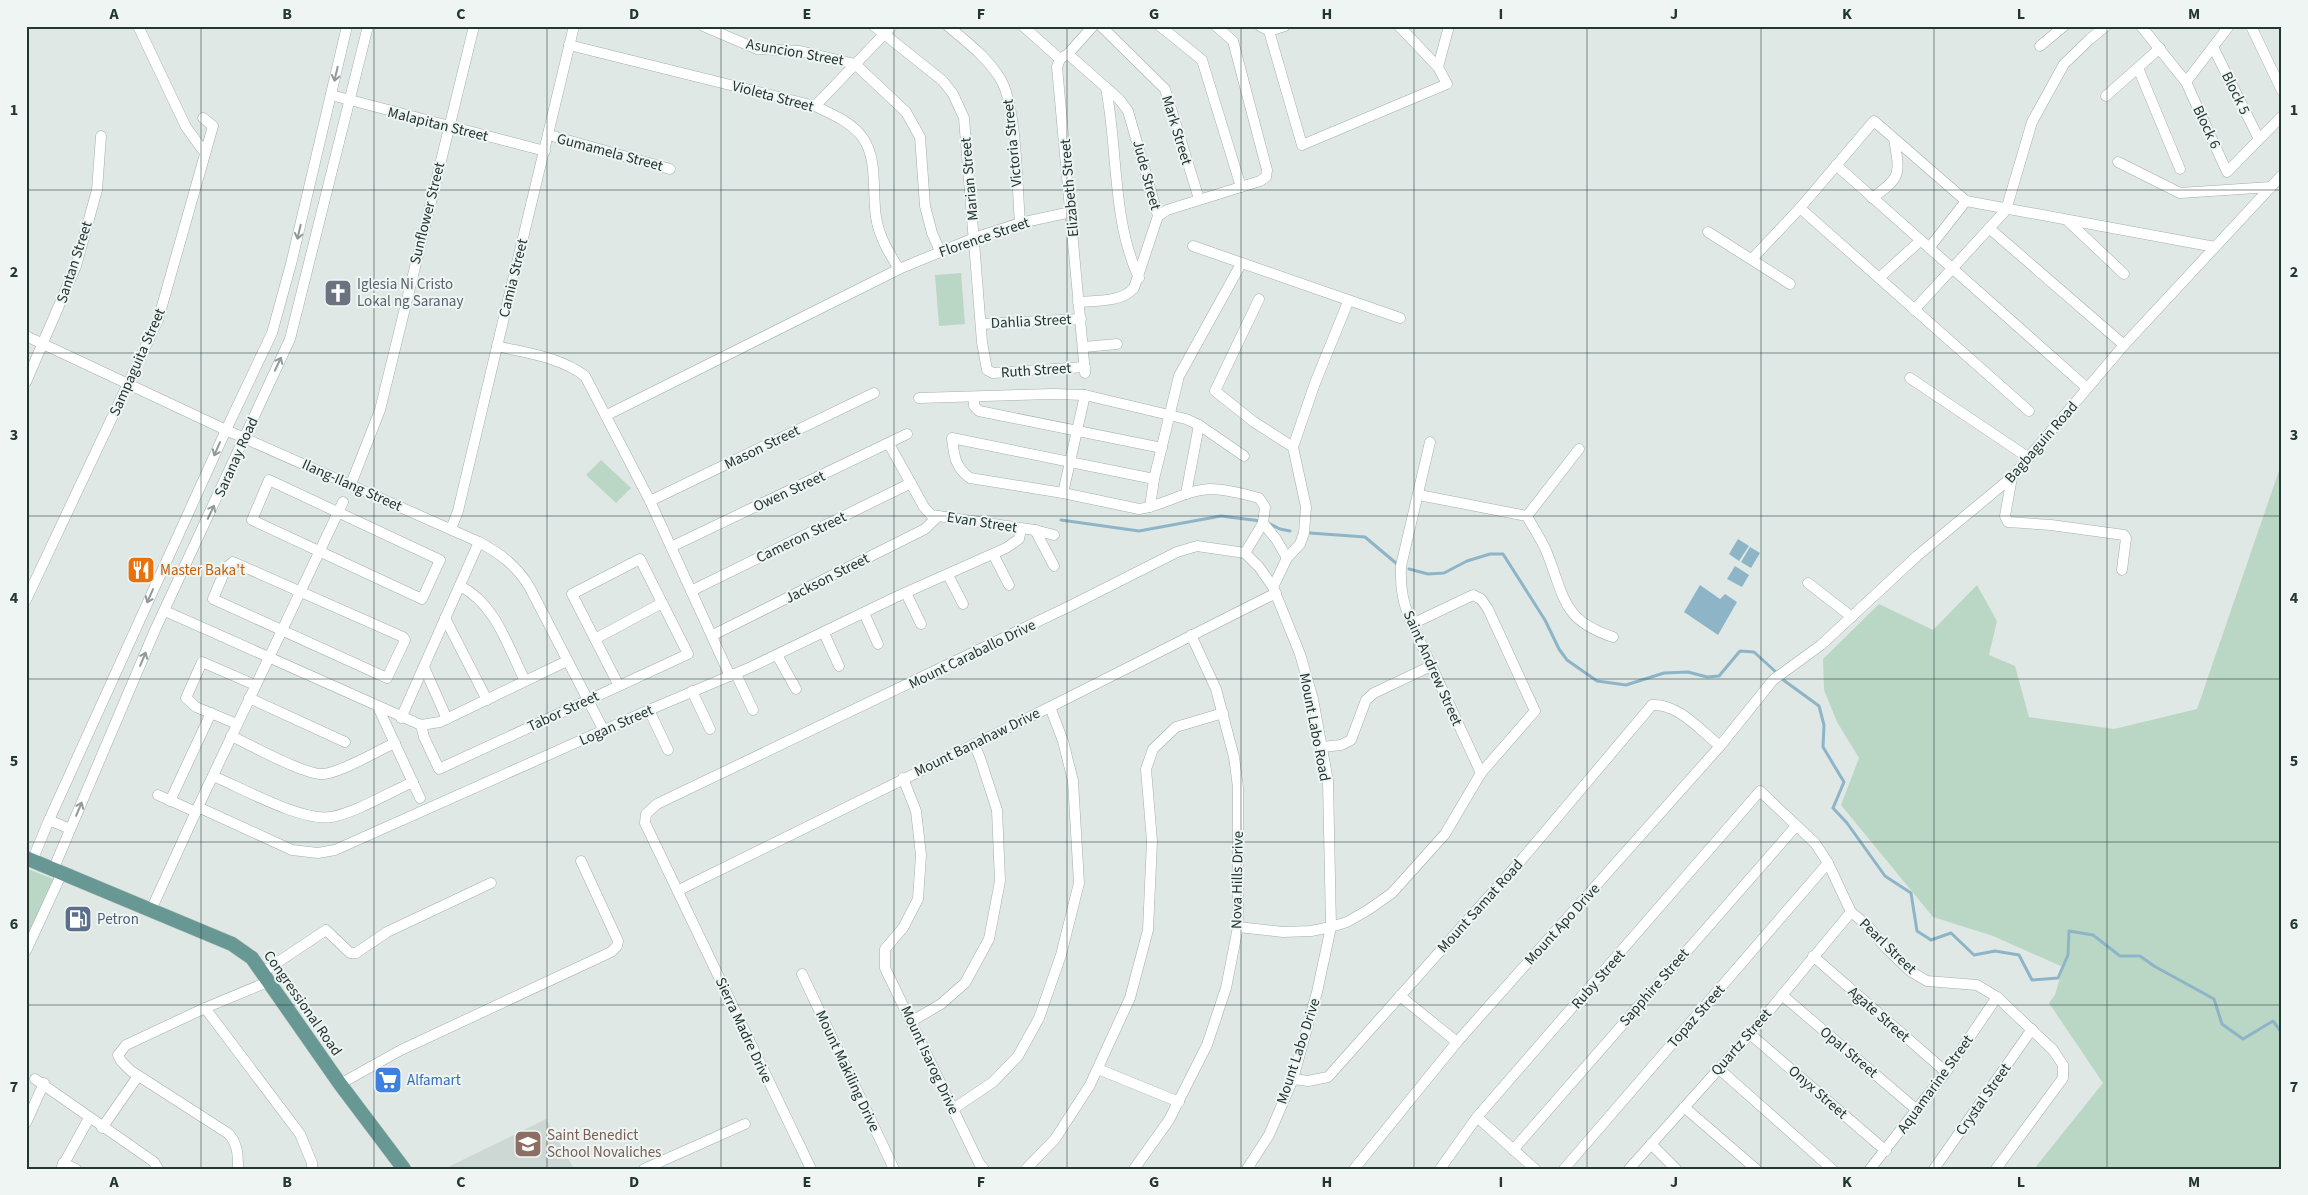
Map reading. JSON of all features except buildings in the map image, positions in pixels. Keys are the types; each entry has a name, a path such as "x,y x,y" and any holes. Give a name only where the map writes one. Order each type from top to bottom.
{"main road":[{"name":"Congressional Road","path":"29,860 232,944 252,958 340,1084 404,1169"}],"street":[{"path":"138,26 186,127 205,153"},
{"name":"Saranay Road","path":"29,860 272,333 291,264 347,26"},
{"name":"Saranay Road","path":"26,952 58,871 70,829 165,611 290,339 368,26"},
{"name":"Sunflower Street","path":"351,484 380,410 474,26"},
{"name":"Camia Street","path":"451,529 458,511 574,26"},
{"name":"Asuncion Street","path":"703,26 757,49 800,51 855,64 906,112 920,137 925,206 932,233 940,251"},
{"name":"Marian Street","path":"874,26 943,81 953,94 964,118 981,324 987,370"},
{"path":"815,106 892,26"},
{"name":"Victoria Street","path":"948,26 983,56 1002,81 1010,103 1020,224"},
{"path":"1023,26 1064,57 1093,26"},
{"name":"Mark Street","path":"1101,26 1165,89 1199,199"},
{"path":"1160,26 1202,60 1241,188"},
{"path":"1158,216 1167,210 1241,188 1266,177 1267,170 1233,41 1216,26"},
{"path":"1285,26 1264,29 1302,145 1447,84 1438,66 1399,26"},
{"path":"1438,66 1449,26"},
{"path":"2040,46 2064,26"},
{"path":"1914,310 2006,210 2032,122 2064,64 2106,26"},
{"name":"Block 6","path":"2141,26 2186,82 2228,172 2259,139"},
{"path":"2186,82 2229,26"},
{"path":"2251,26 2282,91"},
{"name":"Violeta Street","path":"569,45 815,106 849,125 862,138 870,155 876,218 883,243 899,269"},
{"name":"Block 5","path":"2213,47 2259,139"},
{"path":"2106,96 2160,48"},
{"name":"Jude Street","path":"1064,57 1119,98 1130,118 1158,216 1139,278 1134,288 1126,295 1117,299 1078,302"},
{"name":"Elizabeth Street","path":"1064,57 1056,67 1085,370"},
{"path":"2138,68 2180,170"},
{"path":"1106,88 1122,222 1128,251 1139,278"},
{"name":"Malapitan Street","path":"331,95 348,101 545,150"},
{"path":"2259,139 2282,116"},
{"name":"Sampaguita Street","path":"26,600 158,320 213,126 203,118"},
{"path":"1752,259 1800,208 1874,121 1966,201 2068,222 2215,247"},
{"name":"Gumamela Street","path":"549,135 670,168"},
{"name":"Santan Street","path":"26,382 76,266 97,190 101,136"},
{"path":"1872,198 1892,184 1899,168 1894,139"},
{"path":"2118,162 2180,193 2271,187"},
{"path":"1836,166 2087,388"},
{"name":"Bagbaguin Road","path":"1773,680 1821,645 1917,556 2012,477 2124,345 2282,175"},
{"path":"1929,248 1966,201"},
{"path":"1800,208 2029,411"},
{"name":"Florence Street","path":"607,416 899,269 974,238 1020,224 1071,212"},
{"path":"2068,222 2124,274"},
{"path":"1989,228 2124,345"},
{"path":"1708,232 1790,284"},
{"path":"1879,278 1920,241"},
{"path":"1193,246 1348,302 1400,318"},
{"path":"1150,507 1154,479 1179,376 1241,264"},
{"path":"1259,299 1215,391 1254,422 1293,447"},
{"path":"1274,590 1287,558 1302,538 1306,507 1293,447 1315,383 1348,302"},
{"name":"Dahlia Street","path":"981,324 1080,319"},
{"name":"Ilang-Ilang Street","path":"26,336 128,382 226,430 451,529 504,556 525,578 604,730"},
{"path":"1084,346 1117,344"},
{"path":"496,346 555,361 578,370 590,383 650,501 691,591 733,675 753,710"},
{"name":"Ruth Street","path":"987,370 993,373 1085,370"},
{"path":"1910,378 2029,458"},
{"name":"Mason Street","path":"650,501 874,393"},
{"path":"919,398 974,398 1053,394 1085,395 1169,414 1198,425 1244,456"},
{"path":"1063,492 1085,395"},
{"path":"974,398 974,406 979,411 1162,448"},
{"path":"1186,494 1198,425"},
{"name":"Owen Street","path":"671,547 907,434"},
{"path":"1154,479 952,438 954,459 961,471 970,478 1063,492 1139,509 1186,494 1209,489 1227,490 1259,498 1265,507 1263,523 1251,539 1244,553 1259,567 1274,590"},
{"name":"Saint Andrew Street","path":"1430,442 1401,566 1400,586 1404,606 1481,773"},
{"name":"Evan Street","path":"889,444 924,507 931,514 1035,530 1054,536"},
{"path":"1526,516 1579,449"},
{"path":"2012,477 2005,516 2008,522 2051,525 2124,535 2126,538 2122,570"},
{"path":"269,480 338,512 440,560 422,598 252,520 269,480"},
{"name":"Cameron Street","path":"691,591 911,483"},
{"path":"1419,495 1526,516 1546,551 1566,604 1582,624 1613,637"},
{"path":"151,910 255,685 343,502"},
{"name":"Jackson Street","path":"713,635 925,529 938,516"},
{"path":"1263,523 1276,539 1287,558"},
{"name":"Logan Street","path":"158,795 170,801 197,809 279,846 306,853 318,853 352,842 692,691 778,655 906,593 993,554 1019,539 1021,529"},
{"path":"1035,530 1054,566"},
{"path":"401,718 479,542"},
{"name":"Mount Caraballo Drive","path":"656,804 1070,606 1177,552 1197,546 1244,553"},
{"path":"993,554 1009,585"},
{"path":"595,639 662,603 640,559 572,594 619,686"},
{"path":"233,562 300,590 405,640 387,678 282,629 213,598 226,568 233,562"},
{"path":"948,575 963,604"},
{"path":"1808,583 1852,617"},
{"path":"460,586 476,595 488,608 525,681"},
{"name":"Mount Banahaw Drive","path":"679,890 1050,707 1274,590"},
{"name":"Mount Labo Road","path":"1274,590 1300,654 1313,700 1328,780 1331,926"},
{"path":"906,593 921,624"},
{"path":"1238,927 1283,932 1311,931 1347,922 1392,893 1445,834 1481,773 1535,711 1488,609 1481,599 1473,595 1412,624"},
{"name":"Tabor Street","path":"421,725 424,737 439,770 688,654 662,603"},
{"path":"165,611 401,718 421,725 433,724 447,719 567,661"},
{"path":"864,613 878,644"},
{"path":"445,618 487,700"},
{"path":"824,633 839,666"},
{"name":"Nova Hills Drive","path":"1134,1169 1170,1120 1207,1044 1226,988 1238,927 1238,787 1234,757 1216,689 1191,635"},
{"path":"778,655 796,689"},
{"path":"237,724 196,707 186,698 202,662 255,685"},
{"path":"1322,746 1340,744 1350,740 1366,700 1374,693 1431,666"},
{"path":"424,667 447,719"},
{"name":"Mount Apo Drive","path":"1354,1169 1457,1042 1720,746 1773,680"},
{"path":"692,691 710,729"},
{"path":"249,698 345,742"},
{"name":"Mount Samat Road","path":"1292,1079 1308,1081 1328,1077 1523,858 1652,705 1663,704 1676,711 1720,746"},
{"path":"378,707 420,798"},
{"path":"953,1109 992,1082 1018,1056 1035,1026 1061,955 1079,883 1073,781 1063,741 1050,707"},
{"path":"649,710 668,750"},
{"path":"170,801 211,713"},
{"path":"1026,1169 1055,1139 1090,1085 1130,998 1148,930 1152,841 1146,769 1153,748 1176,727 1223,713"},
{"path":"232,736 304,770 318,774 332,772 395,743"},
{"path":"912,1021 941,1004 964,983 989,939 1000,881 997,810 974,744"},
{"path":"213,776 296,812 319,818 342,814 412,782"},
{"name":"Mount Isarog Drive","path":"903,778 916,811 921,855 918,899 903,928 885,949 885,968 984,1169"},
{"name":"Pearl Street","path":"1760,791 1815,843 1828,864 1851,912 1868,926 1884,947 1910,971 1927,981 1977,985 1997,996 2032,1028 2053,1050 2063,1065 2063,1078 1996,1169"},
{"name":"Ruby Street","path":"1444,1168 1477,1117 1760,791"},
{"name":"Sierra Madre Drive","path":"656,804 646,814 646,823 811,1169"},
{"path":"49,820 70,829"},
{"name":"Sapphire Street","path":"1513,1150 1796,826"},
{"path":"340,1084 401,1050 612,952 617,946 618,941 581,861"},
{"name":"Topaz Street","path":"1564,1169 1828,864"},
{"path":"238,1169 235,1141 229,1134 138,1076 121,1061 118,1055 121,1050 126,1045 205,1008 266,976 326,930 350,953 356,953 387,932 491,883"},
{"name":"Quartz Street","path":"1629,1169 1750,1034 1851,912"},
{"name":"Mount Labo Drive","path":"1247,1169 1269,1136 1292,1079 1317,992 1331,926"},
{"name":"Agate Street","path":"1813,956 1946,1072"},
{"name":"Mount Makiling Drive","path":"802,974 894,1169"},
{"name":"Opal Street","path":"1782,995 1917,1110"},
{"path":"1400,996 1457,1042"},
{"name":"Aquamarine Street","path":"1870,1169 1946,1072 1997,996"},
{"path":"205,1008 300,1134 312,1163 312,1169"},
{"name":"Crystal Street","path":"1934,1169 2032,1028"},
{"name":"Onyx Street","path":"1750,1034 1886,1151"},
{"path":"1718,1068 1832,1169"},
{"path":"1098,1069 1179,1102"},
{"path":"102,1128 138,1076"},
{"path":"26,1122 39,1081 102,1128 154,1162 158,1169"},
{"path":"1684,1107 1756,1169"},
{"path":"1477,1117 1535,1169"},
{"path":"76,1169 62,1166 89,1118"},
{"path":"644,1169 663,1165 745,1124"},
{"path":"1651,1144 1676,1169"}],"shaded area":[{"name":"Saint Benedict School Novaliches","path":"546,1119 574,1169 444,1169"}],"green space":[{"path":"961,273 965,324 939,326 935,275"},
{"path":"601,460 631,488 616,503 586,475"},
{"path":"2282,462 2282,1169 2034,1169 2103,1083 2049,1003 2055,995 2063,967 1993,936 1933,917 1841,805 1859,758 1837,722 1824,690 1823,659 1879,604 1933,630 1977,585 1997,621 1989,655 2015,666 2029,717 2114,729 2197,709"},
{"path":"26,868 55,880 26,945"}],"water":[{"path":"1738,539 1749,546 1739,561 1729,554"},
{"path":"1750,547 1760,553 1751,568 1741,562"},
{"path":"1735,566 1749,575 1742,587 1727,579"},
{"path":"1700,585 1720,599 1725,594 1737,602 1718,635 1684,612"}],"waterway":[{"path":"1061,520 1139,531 1221,516 1261,521"},
{"path":"1268,523 1280,529 1290,531"},
{"path":"1310,533 1365,537 1397,564"},
{"path":"1409,569 1428,574 1444,573 1467,561 1490,554 1503,554 1545,620 1559,649 1567,660 1597,681 1626,685 1664,673 1688,672 1707,677 1719,676 1740,651 1754,652 1777,673"},
{"path":"1782,679 1819,706 1824,725 1823,747 1844,782 1833,808 1847,823 1885,876 1911,893 1917,931 1931,940 1951,933 1974,955 1995,951 2019,955 2032,980 2058,978 2068,955 2069,931 2093,935 2120,956 2140,956 2154,966 2214,999 2222,1024 2243,1039 2273,1021 2282,1033"}],"place":[{"name":"Iglesia Ni Cristo Lokal ng Saranay","path":"338,293"},
{"name":"Master Baka't","path":"141,570"},
{"name":"Petron","path":"78,919"},
{"name":"Alfamart","path":"388,1080"},
{"name":"Saint Benedict School Novaliches","path":"528,1144"}]}
